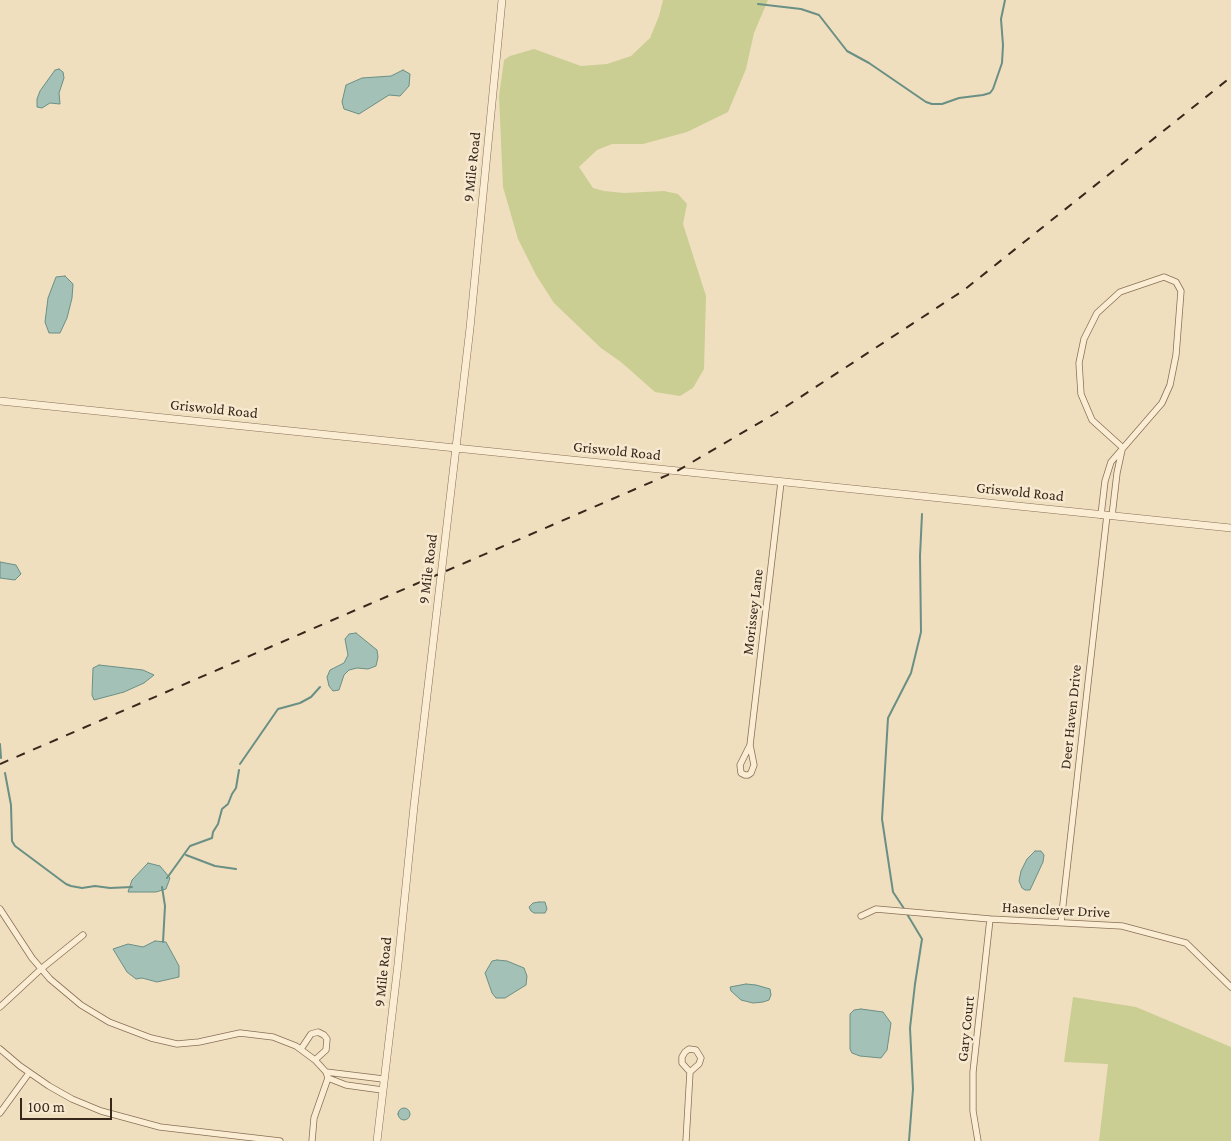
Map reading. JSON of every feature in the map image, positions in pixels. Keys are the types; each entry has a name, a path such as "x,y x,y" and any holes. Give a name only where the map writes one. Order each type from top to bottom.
{"street":[{"name":"9 Mile Road","path":"376,1141 470,328 502,0"},
{"path":"1107,515 1106,474 1111,462 1162,403 1170,386 1176,355 1181,291 1176,282 1164,277 1120,292 1097,313 1084,339 1078,363 1081,394 1092,420 1123,448"},
{"name":"Griswold Road","path":"0,401 1231,528"},
{"path":"1107,515 1123,448"},
{"name":"Morissey Lane","path":"750,745 740,765 741,773 745,775 751,773 754,765 750,745 781,482"},
{"name":"Deer Haven Drive","path":"1061,922 1107,515"},
{"path":"0,909 21,943 41,969 72,998 96,1015 128,1030 166,1042 185,1044 240,1033 273,1037 301,1049 315,1060 327,1075 346,1085 382,1090"},
{"name":"Hasenclever Drive","path":"861,916 876,909 990,919 1122,926 1186,943 1231,988"},
{"name":"Gary Court","path":"978,1141 973,1111 974,1072 990,919"},
{"path":"0,1007 41,969 83,935"},
{"path":"301,1049 312,1034 318,1032 324,1035 327,1039 326,1050 315,1060"},
{"path":"0,1049 29,1073 49,1086 78,1102 101,1111 160,1127 280,1141"},
{"path":"686,1141 690,1072"},
{"path":"0,1113 29,1073"},
{"path":"327,1075 383,1079"},
{"path":"312,1141 314,1118 327,1075"}],"green space":[{"path":"663,0 768,0 754,33 746,69 728,112 687,132 643,144 612,144 597,150 579,167 593,188 624,193 664,191 678,194 687,204 683,224 706,296 704,369 693,388 680,396 655,392 621,362 601,348 554,303 536,275 518,239 503,187 499,96 504,60 510,56 534,49 581,66 607,64 631,56 650,38"},
{"path":"1073,997 1136,1007 1231,1047 1231,1141 1099,1141 1108,1064 1064,1062"}],"water":[{"path":"59,69 63,72 64,78 59,93 60,104 50,103 42,108 37,107 40,91 55,70"},
{"path":"403,70 410,74 409,86 400,96 389,95 359,114 344,109 342,102 346,85 362,78 391,76"},
{"path":"65,276 73,284 67,318 60,333 49,333 45,322 48,298 56,277"},
{"path":"0,562 16,565 21,574 15,580 0,578"},
{"path":"356,633 377,650 376,666 368,669 357,668 349,670 344,675 339,690 333,691 329,686 327,677 330,670 344,663 348,655 345,639 349,634"},
{"path":"99,665 143,670 154,675 144,683 124,692 94,700 92,695 93,668"},
{"path":"1035,851 1041,851 1044,855 1043,862 1030,890 1025,890 1019,881 1021,871 1027,859"},
{"path":"148,863 160,866 170,878 166,889 156,892 128,892 132,880"},
{"path":"545,902 547,909 545,913 534,913 531,911 529,907 533,903"},
{"path":"155,941 166,942 179,966 179,977 157,982 142,978 136,979 127,972 113,949 128,944 143,947"},
{"path":"492,961 507,961 524,968 527,976 526,985 505,998 496,998 492,993 485,973"},
{"path":"746,984 770,989 771,995 769,1000 753,1003 741,1000 731,991 730,987"},
{"path":"854,1010 883,1012 891,1023 887,1050 881,1058 860,1056 852,1053 850,1049 850,1014"},
{"path":"406,1108 409,1109 409,1119 402,1120 399,1119 398,1112 399,1109"}],"waterway":[{"path":"758,4 801,9 819,15 847,51 869,63 926,102 942,104 959,98 990,93 993,89 1002,63 1001,19 1005,0"},
{"path":"905,910 893,892 882,819 888,718 911,673 921,632 920,556 922,514"},
{"path":"240,764 278,709 300,703 311,697 320,687"},
{"path":"0,744 1,758"},
{"path":"167,878 190,846 212,838 222,809 228,804 236,788 239,770"},
{"path":"5,773 11,805 12,841 15,846 71,886 82,888 95,886 110,888 132,887"},
{"path":"186,855 215,866 236,869"},
{"path":"162,887 165,906 163,942"},
{"path":"907,914 922,939 910,1028 913,1089 909,1141"}],"railway":[{"path":"0,764 677,471 776,413 964,290 1231,77"}]}
